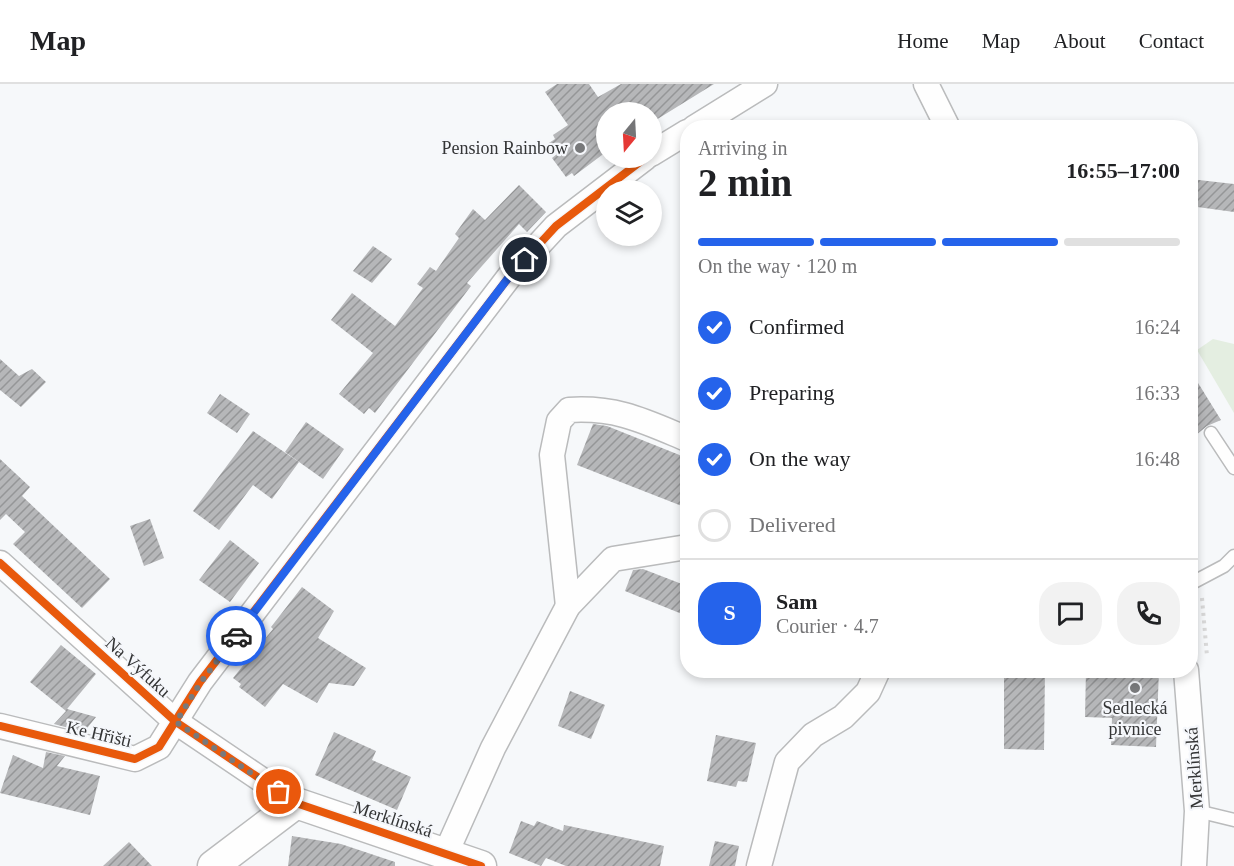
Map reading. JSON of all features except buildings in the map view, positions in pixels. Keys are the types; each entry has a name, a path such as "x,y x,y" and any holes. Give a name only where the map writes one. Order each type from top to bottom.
{"street":[{"path":"707,120 765,84"},
{"path":"926,84 944,120"},
{"path":"662,147 680,136"},
{"name":"Ke Hřišti","path":"0,726 135,759 159,747 201,682 509,277 556,226 632,168"},
{"path":"568,606 552,455 559,421 569,410 598,408 634,416 680,436"},
{"path":"446,853 493,748 568,606 613,559 680,549"},
{"name":"Na Výfuku","path":"0,563 176,722 296,803"},
{"path":"759,866 787,762 813,735 843,717 868,692 874,678"},
{"name":"Merklínská","path":"1187,678 1197,811 1194,866"},
{"path":"213,866 296,803"},
{"name":"Merklínská","path":"296,803 481,866"}],"lane":[{"path":"1211,433 1234,468"},
{"path":"1198,580 1224,566 1234,556"},
{"path":"1197,811 1234,820"}],"shaded area":[{"path":"1213,339 1234,344 1234,413 1198,352 1198,349"}],"cycle path":[{"path":"0,726 135,759 159,747 200,682 509,277 556,226 632,168"},
{"path":"0,563 176,722 296,803 481,866"}],"way so far":[{"path":"236,636 201,682 176,722 279,792"}],"place":[{"name":"Pension Rainbow","path":"580,148"},
{"name":"Sedlecká pivnice","path":"1135,688"}],"route":[{"path":"236,636 509,277 525,260"}]}
